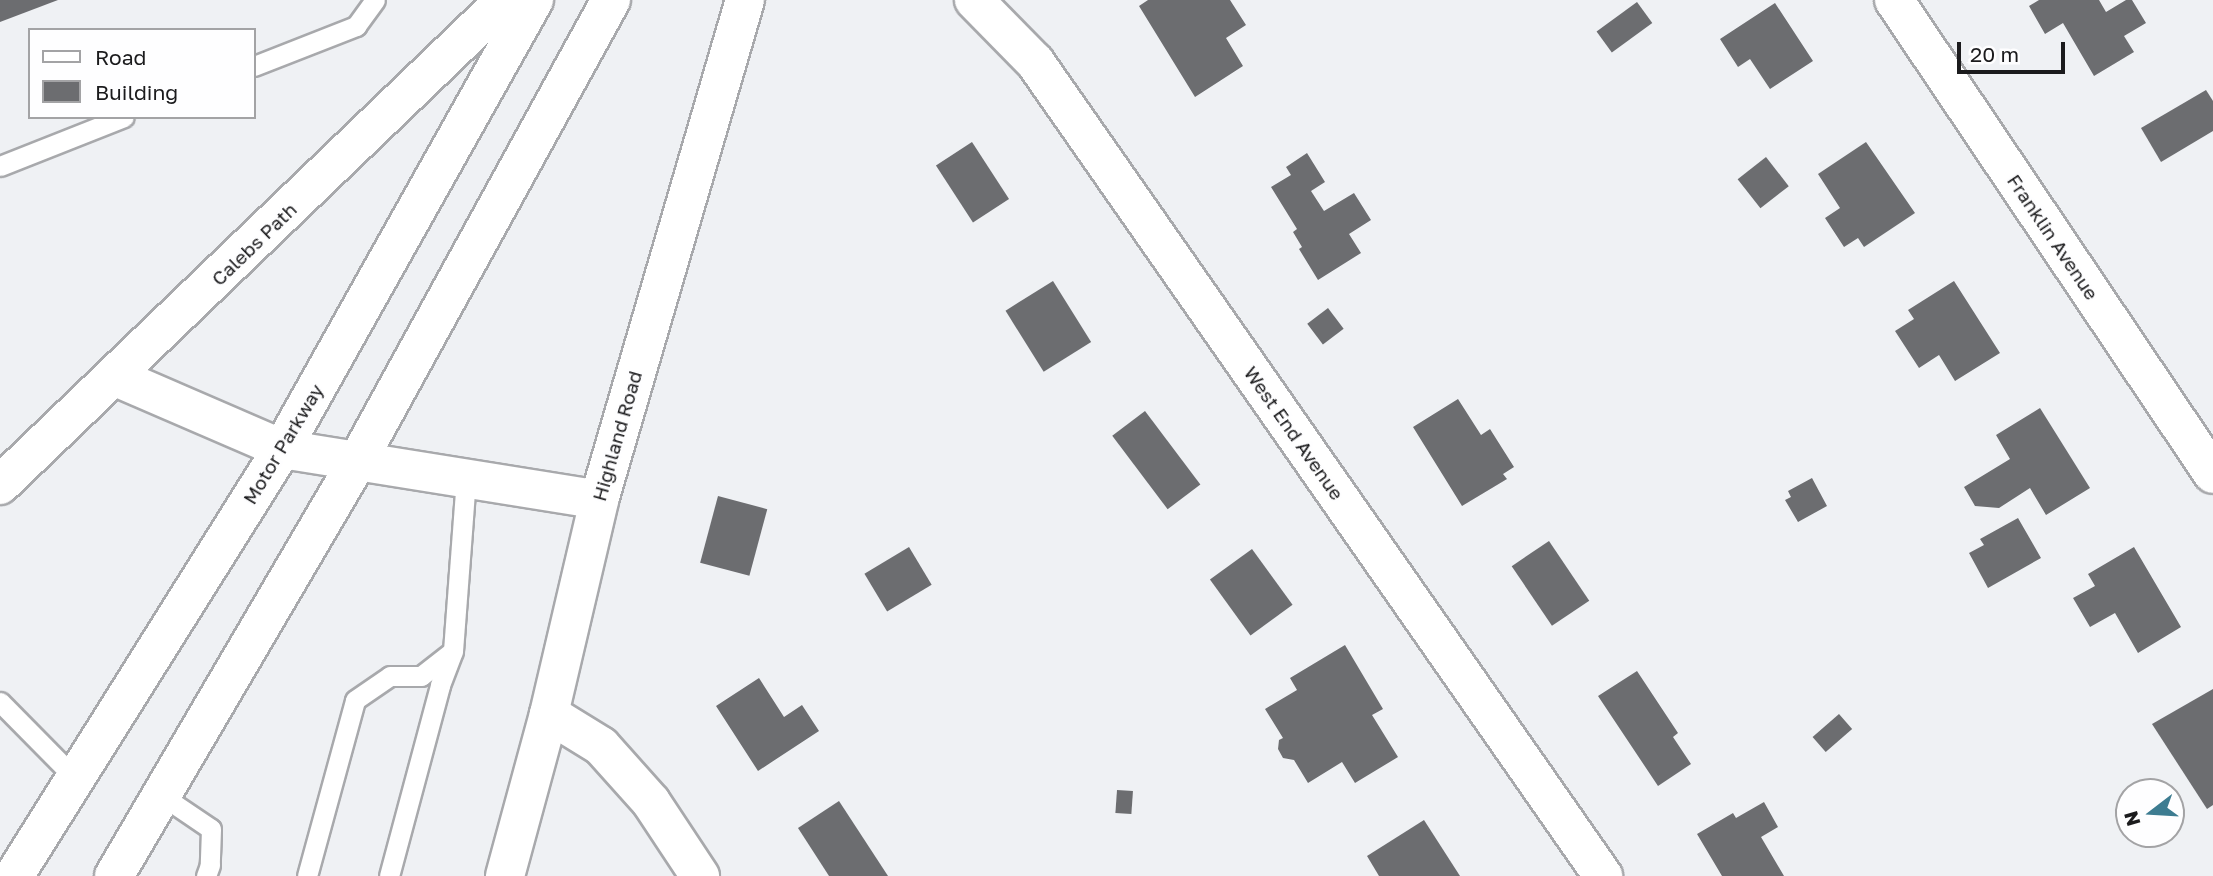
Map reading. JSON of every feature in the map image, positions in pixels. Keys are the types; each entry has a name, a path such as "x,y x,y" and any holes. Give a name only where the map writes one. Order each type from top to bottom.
{"street":[{"name":"Calebs Path","path":"0,485 116,377 505,0"},
{"name":"Motor Parkway","path":"14,876 282,449 534,0"},
{"path":"114,876 358,460 611,0"},
{"name":"Highland Road","path":"505,876 549,714 599,500 745,0"},
{"name":"West End Avenue","path":"974,0 1035,62 1603,876"},
{"name":"Franklin Avenue","path":"1894,0 2213,474"},
{"path":"116,377 282,449 599,500"},
{"path":"549,714 601,746 651,802 700,876"}],"lane":[{"path":"256,65 356,26 375,0"},
{"path":"0,166 119,119"},
{"path":"388,876 440,685 453,651 466,478"},
{"path":"307,876 355,700 390,676 421,676 453,651"},
{"path":"0,702 75,778"},
{"path":"161,795 211,830 210,864 206,876"}],"building":[{"path":"0,0 58,0 0,22"},
{"path":"1148,0 1230,0 1246,25 1226,38 1243,66 1195,97 1139,6"},
{"path":"2039,0 2099,0 2106,12 2126,0 2132,0 2146,23 2124,36 2134,52 2094,76 2063,23 2045,34 2029,6"},
{"path":"1637,2 1652,23 1612,52 1597,31"},
{"path":"1775,3 1813,61 1770,89 1750,59 1738,67 1720,39"},
{"path":"2206,90 2213,101 2213,131 2161,162 2141,128"},
{"path":"972,142 1009,199 973,222 936,165"},
{"path":"1866,142 1915,213 1864,247 1858,238 1844,247 1825,218 1840,208 1818,174"},
{"path":"1307,153 1325,182 1311,191 1324,211 1354,193 1371,220 1349,234 1361,253 1318,280 1299,249 1302,247 1293,232 1297,229 1271,187 1291,175 1286,167"},
{"path":"1766,157 1789,186 1760,208 1738,179"},
{"path":"1053,281 1091,342 1044,372 1006,311"},
{"path":"1954,281 2000,353 1955,381 1939,355 1919,368 1895,331 1914,319 1908,310"},
{"path":"1328,308 1344,329 1323,344 1307,324"},
{"path":"1458,399 1481,435 1490,429 1514,467 1503,474 1507,479 1462,506 1413,427"},
{"path":"2040,408 2090,488 2046,515 2030,488 1999,508 1975,506 1964,487 2010,459 1996,435"},
{"path":"1145,411 1200,484 1168,509 1112,436"},
{"path":"1812,478 1827,506 1798,522 1785,500 1791,497 1788,491"},
{"path":"718,496 767,509 749,576 700,563"},
{"path":"2018,518 2041,558 1988,588 1969,553 1984,545 1980,539"},
{"path":"1549,541 1589,601 1552,626 1512,566"},
{"path":"909,547 932,585 887,611 864,574"},
{"path":"2134,547 2181,627 2138,653 2115,613 2090,627 2073,598 2095,586 2088,574"},
{"path":"1252,549 1293,605 1250,635 1210,580"},
{"path":"1345,645 1383,709 1372,715 1398,757 1355,783 1342,762 1308,783 1294,760 1283,758 1278,749 1279,740 1283,738 1265,709 1297,690 1290,678"},
{"path":"1637,671 1678,733 1673,737 1691,764 1658,786 1598,696"},
{"path":"759,678 784,717 802,705 819,731 758,771 716,706"},
{"path":"2213,689 2213,805 2207,809 2152,724"},
{"path":"1839,714 1852,729 1826,752 1813,737"},
{"path":"1117,790 1133,791 1131,814 1115,813"},
{"path":"839,801 888,876 829,876 798,828"},
{"path":"1764,802 1778,827 1761,837 1784,876 1722,876 1697,834 1733,813 1736,818"},
{"path":"1424,820 1460,876 1379,876 1367,856"}]}
